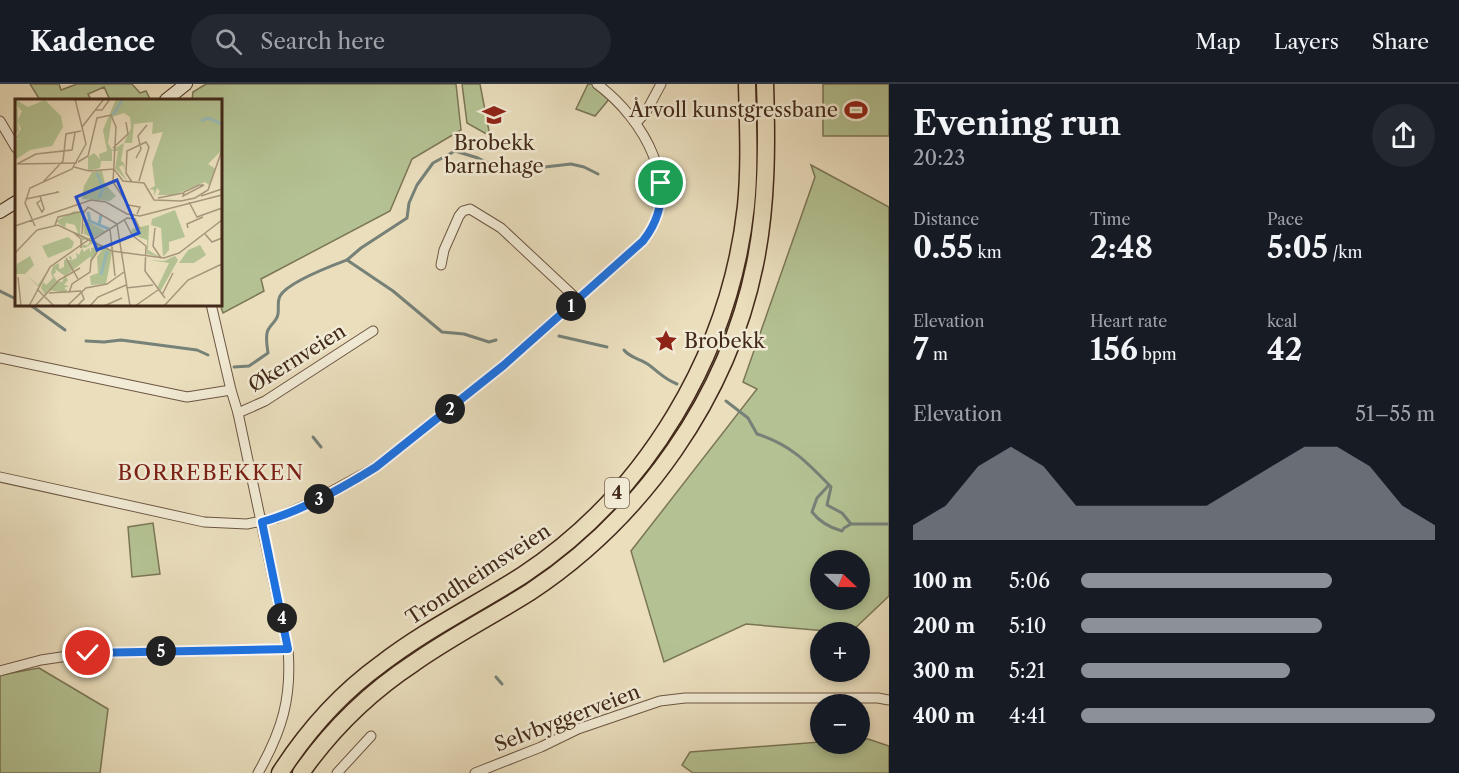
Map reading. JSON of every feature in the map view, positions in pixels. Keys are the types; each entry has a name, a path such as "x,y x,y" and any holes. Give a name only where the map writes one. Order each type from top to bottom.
{"highway":[{"name":"Trondheimsveien","path":"280,773 309,732 362,678 408,645 523,574 555,552 579,531 625,483 667,429 698,374 710,346 736,264 746,206 748,178 747,84"},
{"name":"Trondheimsveien","path":"301,773 348,717 379,689 415,662 531,591 589,546 639,495 684,435 714,382 751,284 759,239 765,176 765,84"}],"street":[{"path":"168,99 186,84"},
{"path":"0,477 204,522 231,524 262,522 291,512 376,467 504,365 643,241 652,228 659,212 662,193 659,172 636,123 614,98 597,84"},
{"path":"636,123 646,112 662,84"},
{"path":"0,121 15,146"},
{"path":"0,212 15,202"},
{"path":"441,265 444,250 459,216 463,211 470,209 501,228 578,300"},
{"name":"Økernveien","path":"211,306 238,413 288,649 289,681 286,711 272,747 258,773"},
{"name":"Økernveien","path":"238,413 265,401 373,331"},
{"path":"0,358 187,397 231,390"},
{"path":"0,671 41,660 88,653 288,649"},
{"name":"Selvbyggerveien","path":"475,773 541,747 578,729 660,701 697,698 878,698 889,700"},
{"path":"337,773 371,736"}],"green space":[{"path":"30,84 59,84 61,90 77,84 132,84 140,93 146,91 150,99 110,99 104,87 88,94 90,99 39,99"},
{"path":"206,84 456,84 461,130 412,159 390,211 261,279 264,291 223,313 221,306 222,99 192,99 193,92"},
{"path":"462,84 480,84 490,136 467,123"},
{"path":"588,84 593,84 610,98 595,116 576,109"},
{"name":"Årvoll kunstgressbane","path":"823,84 889,84 889,136 823,136"},
{"path":"811,165 889,207 889,596 862,622 810,622 810,630 746,624 664,662 631,551 757,389 743,382 815,177"},
{"path":"153,523 160,574 132,577 128,527"},
{"path":"39,668 108,709 100,773 0,773 0,675"},
{"path":"870,740 889,746 889,773 693,773 682,765 690,752 810,743 810,754 870,754"}],"waterway":[{"path":"347,260 361,248 407,218 409,203 417,185 433,163 455,151 478,158 506,172 518,173 536,168 571,164 598,174"},
{"path":"234,367 249,366 268,353 267,332 275,321 279,298 285,291 310,275 347,260 393,291 442,332 464,334 489,342 496,340"},
{"path":"0,291 15,298"},
{"path":"32,306 65,330"},
{"path":"559,336 607,347"},
{"path":"86,341 121,340 197,350 208,355"},
{"path":"624,350 677,384"},
{"path":"726,401 748,418 757,434 780,443 814,470 831,487 827,505 842,513 851,524 889,524"},
{"path":"313,437 321,447"},
{"path":"829,485 817,498 812,512 826,524 842,531 851,524"},
{"path":"496,677 502,684"}],"place":[{"name":"Årvoll kunstgressbane","path":"856,110"},
{"name":"Brobekk barnehage","path":"494,115"},
{"name":"Brobekk","path":"666,341"}],"district":[{"name":"BORREBEKKEN","path":"211,472"}],"route":[{"path":"88,653 288,649 262,522 291,512 376,467 504,365 643,241 659,212 661,183"}]}
